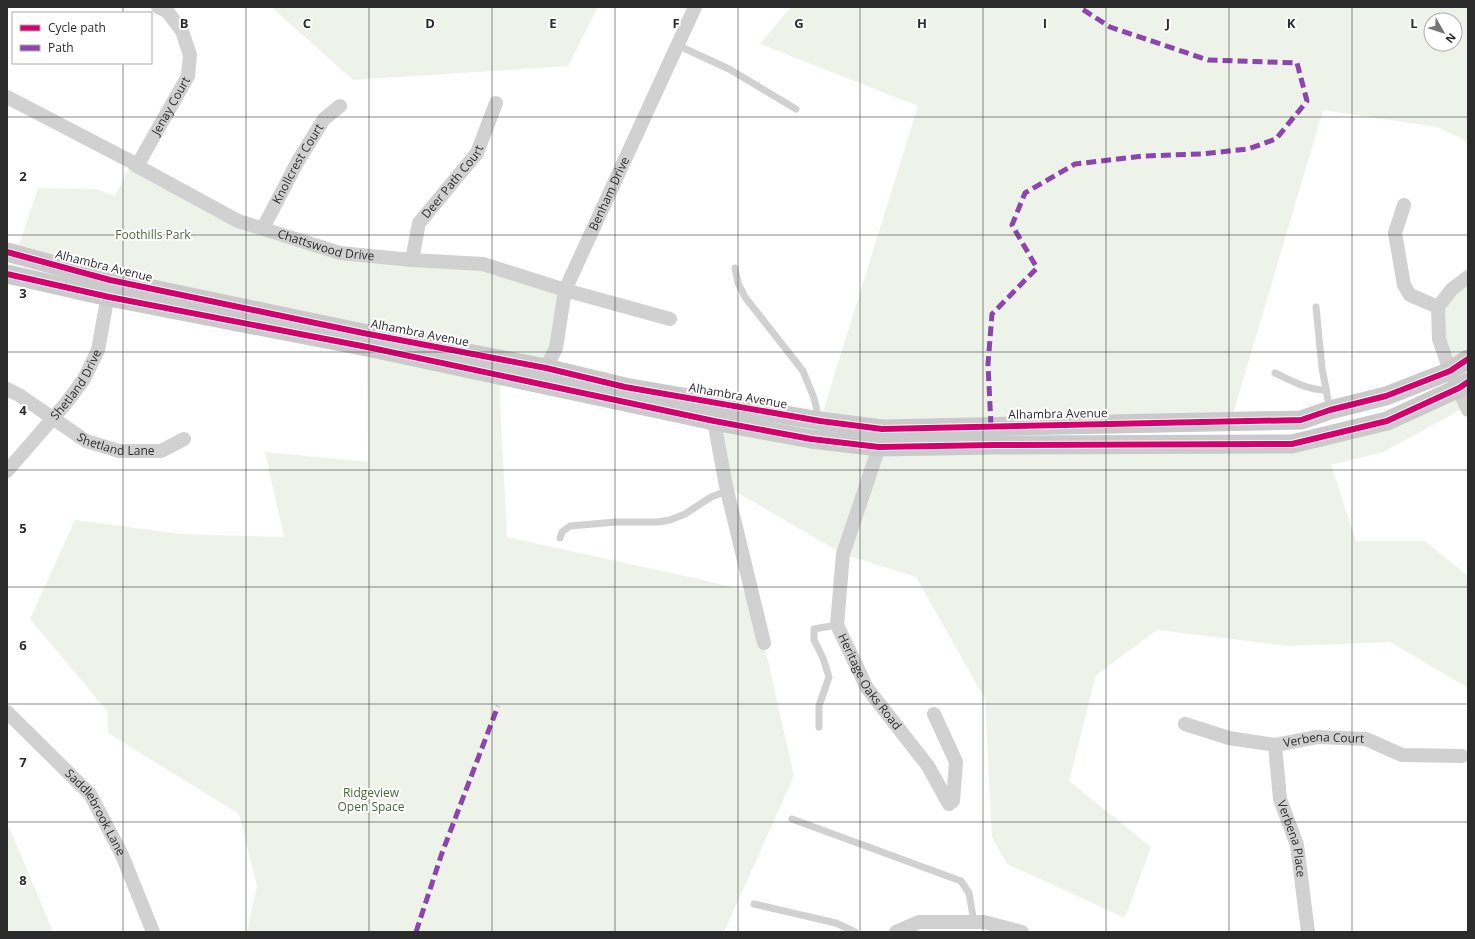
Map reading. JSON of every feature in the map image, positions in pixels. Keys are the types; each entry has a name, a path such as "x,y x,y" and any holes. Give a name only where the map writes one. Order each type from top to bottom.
{"main road":[{"name":"Alhambra Avenue","path":"7,252 109,288"},
{"name":"Alhambra Avenue","path":"7,274 109,288 363,333 546,377 714,421 811,439 881,438 1301,420 1330,410 1386,396 1450,371 1468,359"},
{"name":"Alhambra Avenue","path":"546,377 625,387 820,421 881,438 995,445 1292,444 1387,421 1463,385"}],"street":[{"name":"Jenay Court","path":"138,166 188,76 190,55 182,31 167,11 158,7"},
{"name":"Benham Drive","path":"546,377 556,348 565,290 695,7"},
{"name":"Chattswood Drive","path":"7,97 132,162 238,221 340,253 412,260 483,264 565,290 670,319"},
{"name":"Deer Path Court","path":"412,260 418,223 477,153 496,103"},
{"name":"Knollcrest Court","path":"263,228 298,161 324,119 340,106"},
{"path":"1404,205 1395,233 1404,284 1410,295 1438,307"},
{"path":"1468,276 1452,289 1438,307 1439,339 1450,371 1463,385 1468,410"},
{"name":"Shetland Drive","path":"7,471 67,402 84,379 98,350 109,288"},
{"name":"Shetland Lane","path":"7,389 19,395 86,441 119,450 161,451 184,439"},
{"path":"714,421 728,491 764,643"},
{"name":"Heritage Oaks Road","path":"881,438 843,554 836,625 867,688 928,766 949,804 953,801 956,762 934,714"},
{"name":"Saddlebrook Lane","path":"7,712 90,794 122,855 153,932"},
{"name":"Verbena Court","path":"1185,724 1229,738 1275,745 1317,737 1366,738 1402,755 1462,756"},
{"name":"Verbena Place","path":"1275,745 1280,799 1297,845 1308,932"},
{"path":"896,932 919,922 981,925 1022,932"}],"lane":[{"path":"677,45 730,69 796,109"},
{"path":"735,268 738,283 745,297 803,371 814,398 820,421"},
{"path":"1316,307 1322,368 1330,410"},
{"path":"1275,373 1299,385 1315,390 1326,390"},
{"path":"560,538 562,532 570,526 616,522 658,522 670,520 685,514 711,497 728,491"},
{"path":"819,727 819,706 829,677 823,658 814,640 814,629 836,625"},
{"path":"792,819 961,881 969,893 981,925"},
{"path":"754,904 836,923 855,932"}],"green space":[{"path":"271,7 598,7 568,66 353,80"},
{"path":"791,7 1468,7 1468,145 1463,139 1437,127 1323,110 1231,421 820,421 918,106 760,44"},
{"name":"Foothills Park","path":"132,162 238,221 340,253 483,264 565,290 546,368 16,254 38,188 96,189 115,196"},
{"path":"1468,277 1468,359 1450,371 1438,307"},
{"name":"Ridgeview Open Space","path":"367,347 501,376 500,401 507,537 707,581 750,592 764,643 794,776 724,932 247,932 257,886 239,814 108,733 108,712 30,619 75,520 180,534 284,537 265,452 368,462"},
{"path":"1459,388 1468,406 1383,452 1331,465 1356,541 1425,541 1468,576 1468,688 1390,642 1288,646 1157,630 1096,675 1069,781 1151,847 1125,918 1007,864 992,838 985,699 916,577 843,554 726,486 714,421 811,439 1292,444"},
{"path":"7,826 10,829 53,932 7,932"}],"marked path":[{"path":"991,426 988,364 992,314 1037,268 1012,225 1025,193 1075,164 1143,156 1201,154 1248,149 1276,139 1307,101 1297,63 1208,60 1110,27 1079,7"},
{"path":"416,932 442,853 498,706"}],"cycle path":[{"path":"7,252 110,280 363,333 546,368 625,387 820,421 882,429 1301,420 1330,410 1386,396 1450,371 1468,359"},
{"path":"7,274 109,297 367,347 714,421 811,439 879,447 1292,444 1387,421 1459,388 1468,382"}]}
